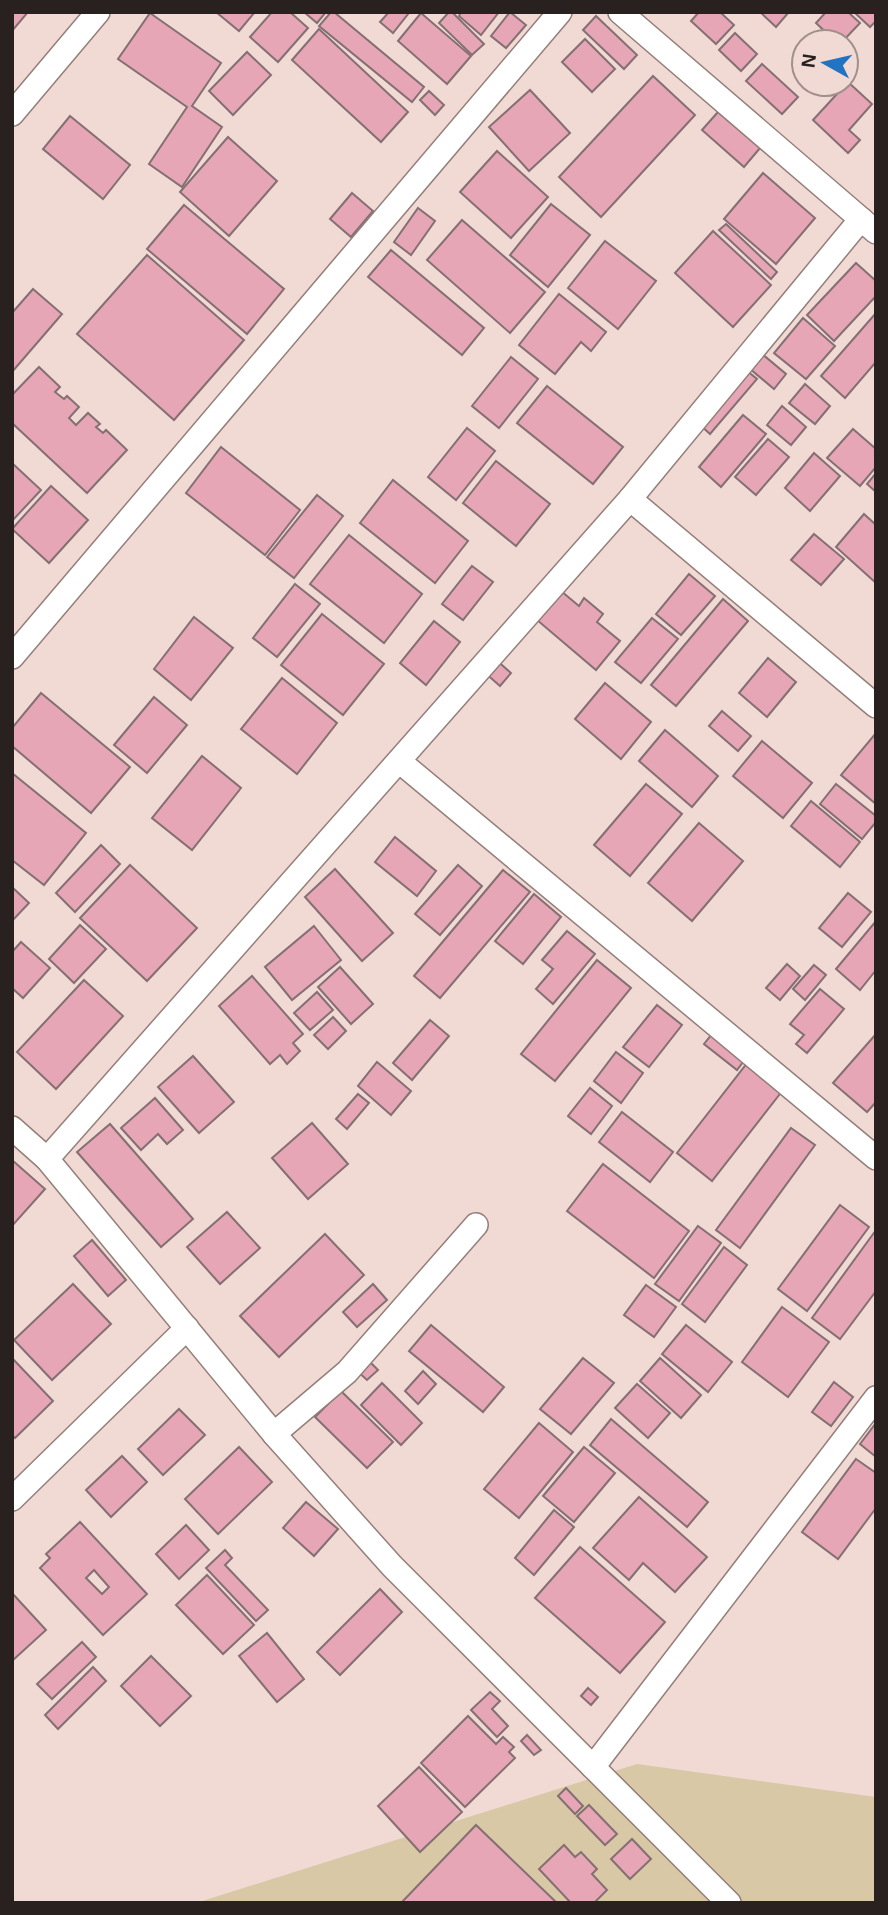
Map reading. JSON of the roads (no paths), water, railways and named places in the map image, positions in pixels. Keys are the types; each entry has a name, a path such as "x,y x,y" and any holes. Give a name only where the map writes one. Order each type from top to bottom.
{"street":[{"path":"12,114 98,12"},
{"path":"12,657 560,12"},
{"path":"47,1159 630,499 868,225 620,12"},
{"path":"630,499 876,706"},
{"path":"398,761 876,1158"},
{"path":"12,1128 47,1159 274,1434 392,1566 729,1903"},
{"path":"274,1434 347,1372 476,1225"},
{"path":"12,1499 187,1328"},
{"path":"593,1767 876,1398"}]}
